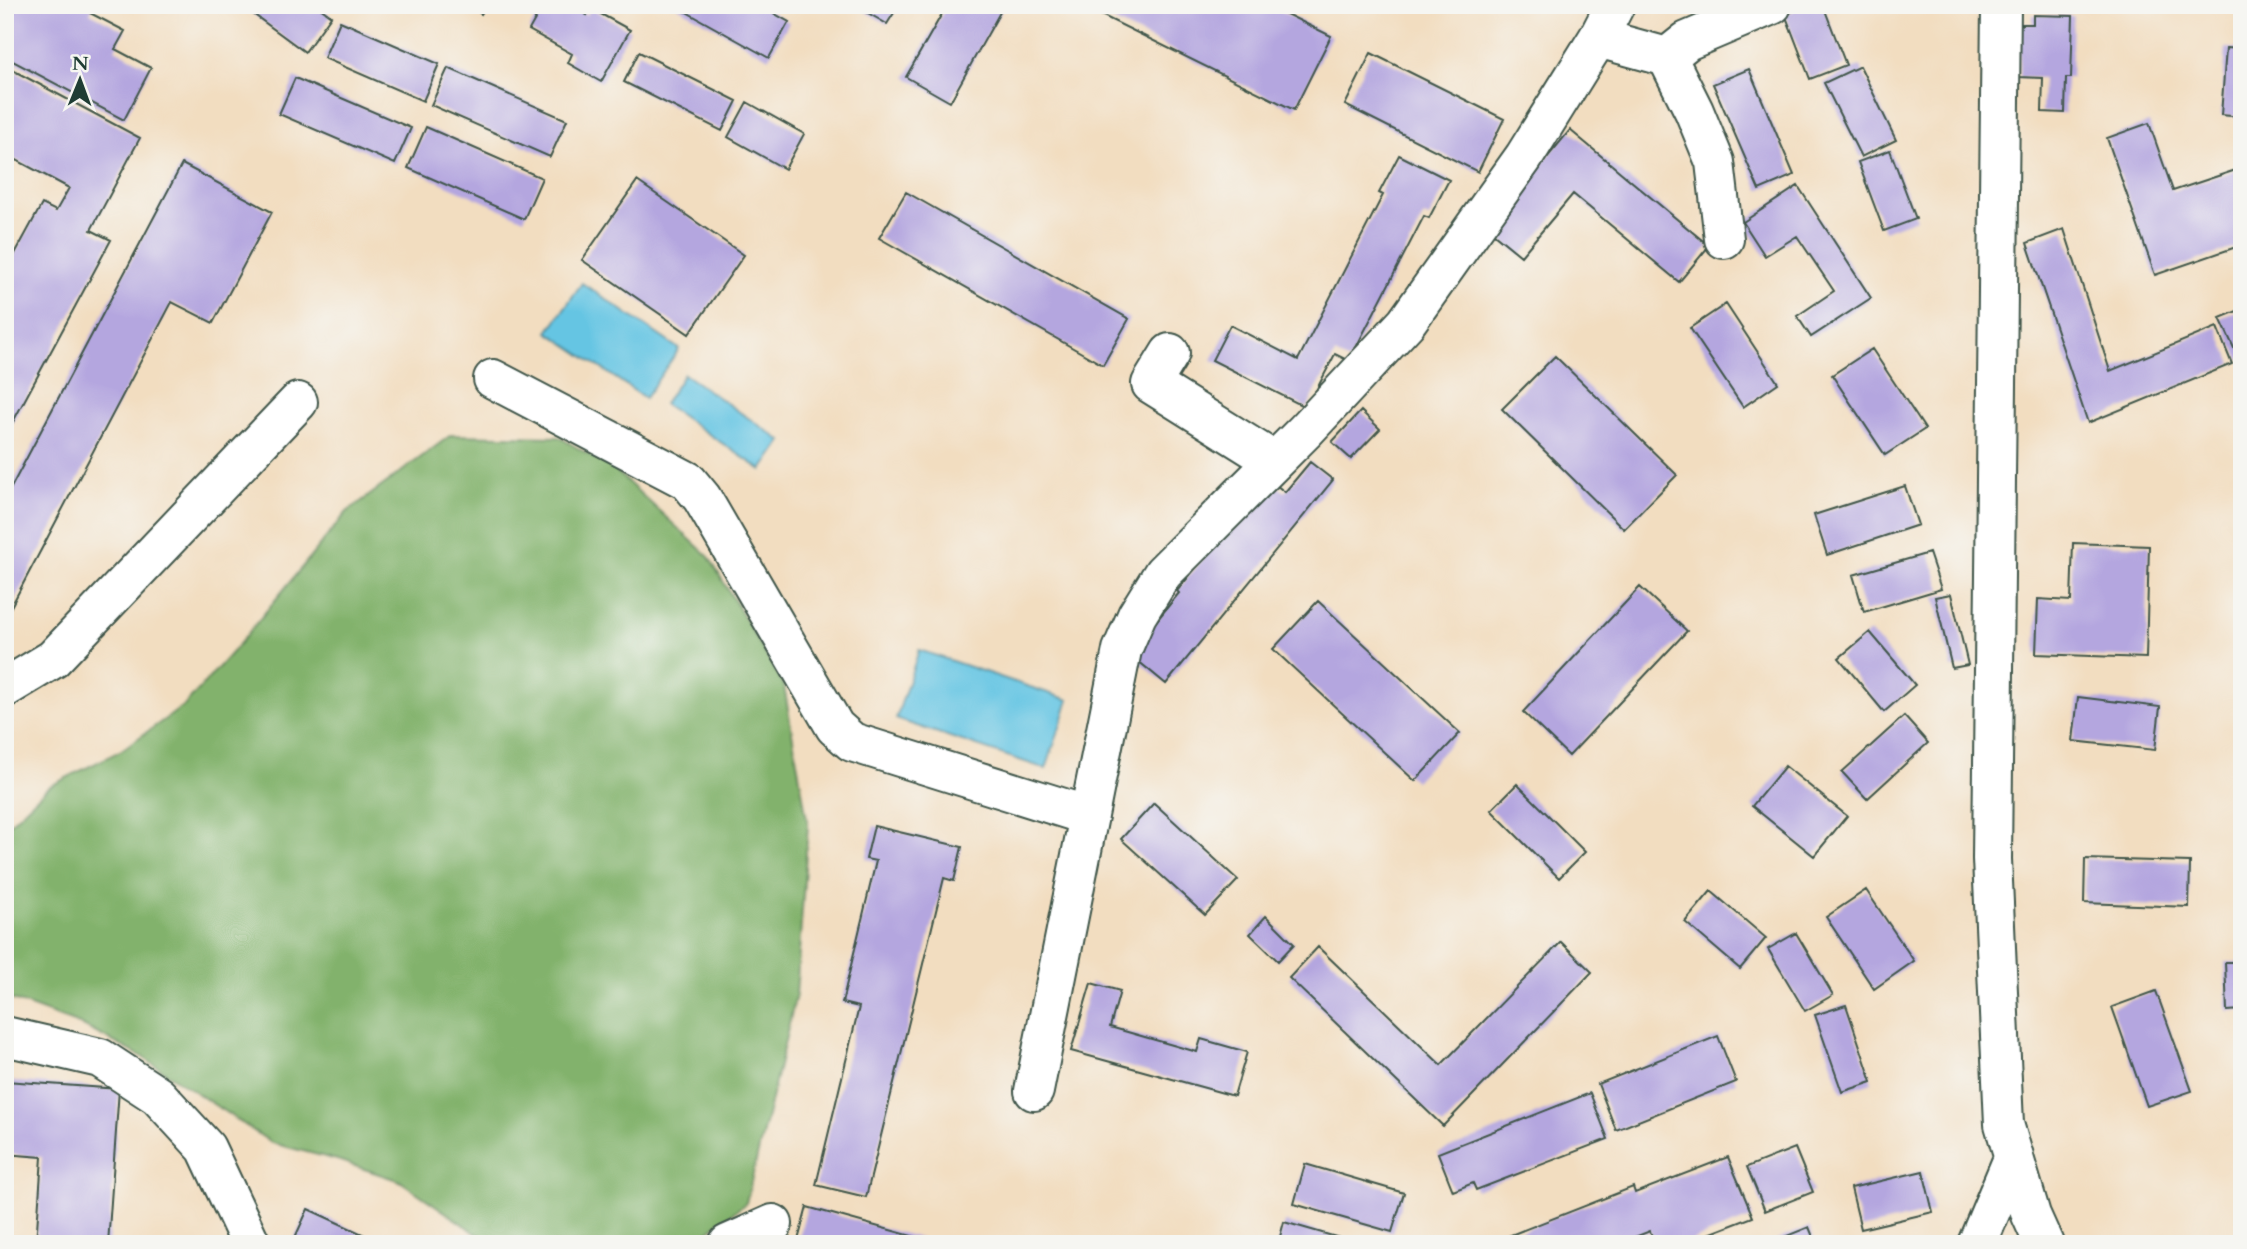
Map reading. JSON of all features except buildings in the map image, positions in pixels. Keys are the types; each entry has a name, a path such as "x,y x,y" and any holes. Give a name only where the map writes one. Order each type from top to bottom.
{"street":[{"path":"1667,57 1687,41 1772,5"},
{"path":"2001,5 1992,859 2004,1124 2031,1214 2044,1244"},
{"path":"1034,1091 1122,650 1137,615 1164,573 1306,430 1406,323 1524,157 1606,22 1667,57 1694,111 1715,162 1724,239"},
{"path":"1170,353 1152,384 1274,461"},
{"path":"493,379 688,481 702,498 835,727 852,742 1088,816"},
{"path":"5,688 53,659 298,402"},
{"path":"5,1036 100,1058 158,1096 206,1148 251,1244"},
{"path":"1977,1244 2014,1156"},
{"path":"728,1244 773,1224"}],"green space":[{"path":"451,435 559,437 615,470 709,557 784,686 808,825 796,995 746,1203 695,1241 685,1244 498,1244 477,1234 400,1181 337,1160 272,1143 141,1056 79,1024 5,997 5,828 48,787 120,751 185,705 241,642 347,512"}],"water":[{"path":"582,283 679,349 645,398 548,332"},
{"path":"684,374 782,441 762,470 664,404"},
{"path":"919,650 1069,700 1046,769 896,719"}]}
